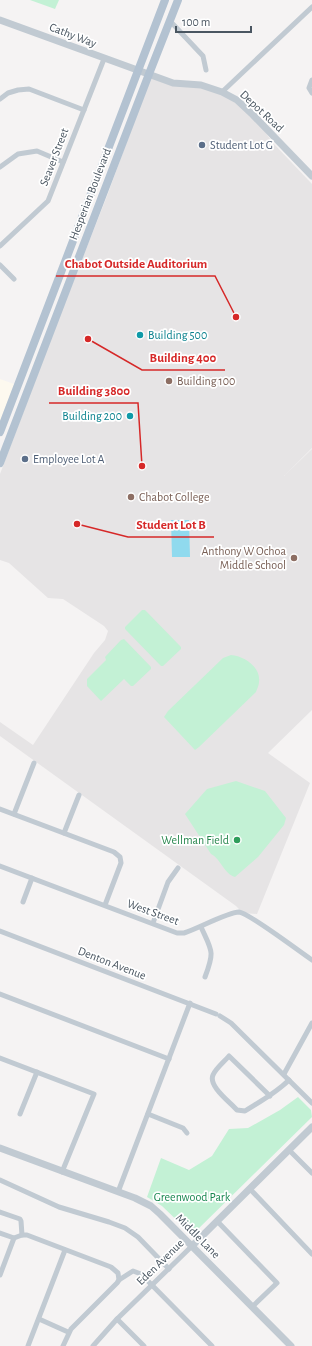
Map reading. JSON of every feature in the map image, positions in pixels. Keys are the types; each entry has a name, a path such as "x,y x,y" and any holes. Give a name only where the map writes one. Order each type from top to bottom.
{"main road":[{"name":"Hesperian Boulevard","path":"0,432 165,0"},
{"name":"Hesperian Boulevard","path":"0,463 148,74 178,0"}],"street":[{"path":"222,92 312,7"},
{"name":"Cathy Way","path":"0,20 138,71"},
{"path":"170,21 203,56 206,70"},
{"name":"Seaver Street","path":"0,246 48,201 104,59"},
{"name":"Depot Road","path":"138,71 173,83 201,85 222,92 238,100 312,176"},
{"path":"312,80 309,88 312,93"},
{"path":"0,99 8,93 29,89 84,110"},
{"path":"0,167 18,154 37,151 63,162"},
{"path":"0,265 14,279"},
{"path":"0,435 9,439"},
{"path":"14,814 34,763"},
{"path":"64,833 79,795"},
{"path":"0,809 114,852 120,857 121,863 105,905"},
{"name":"West Street","path":"0,866 177,933 184,934 228,914 240,912 256,921 312,960"},
{"path":"153,923 168,882 178,868"},
{"path":"23,902 32,878"},
{"path":"201,927 212,952 212,960 205,976"},
{"name":"Denton Avenue","path":"0,931 218,1015 231,1023 312,1103"},
{"path":"0,994 169,1059"},
{"path":"118,1192 190,1003"},
{"path":"284,1074 312,1023"},
{"path":"270,1096 229,1056 213,1075 212,1081 214,1086 237,1110 245,1111 277,1092 289,1080"},
{"path":"0,1058 94,1094 62,1172"},
{"path":"20,1114 37,1072"},
{"path":"148,1114 183,1128 187,1133"},
{"name":"Eden Avenue","path":"94,1345 117,1319 193,1246 312,1127"},
{"name":"Middle Lane","path":"0,1148 135,1198 151,1206 193,1246 291,1346"},
{"path":"289,1150 312,1173"},
{"path":"0,1180 59,1207 125,1228 138,1237 169,1269"},
{"path":"250,1189 312,1254"},
{"path":"0,1212 20,1219 22,1235"},
{"path":"217,1221 277,1283 253,1306"},
{"path":"0,1233 14,1238 22,1235 111,1267 118,1273 119,1280"},
{"path":"0,1276 14,1238"},
{"path":"28,1346 65,1250"},
{"path":"63,1346 68,1332 119,1280 133,1271 136,1271 153,1285 212,1346"},
{"path":"39,1319 68,1332"},
{"path":"117,1319 144,1346"}],"shaded area":[{"name":"Chabot College","path":"149,74 222,92 253,115 273,143 312,184 312,448 284,476 312,449 312,710 268,753 310,783 257,914 243,913 236,906 0,736 0,722 33,745 94,653 105,640 108,631 104,626 63,599 48,598 9,563 0,560 0,474 107,196 147,87"},
{"path":"0,379 14,384 0,422"}],"green space":[{"path":"30,0 59,0 55,9"},
{"path":"142,610 145,610 181,647 181,649 163,666 161,666 125,629 125,627"},
{"path":"124,639 151,667 151,669 133,686 131,686 124,679 101,701 87,686 87,679 106,660 105,657 121,640"},
{"path":"231,655 246,660 254,667 259,677 256,692 195,750 164,717 168,711 223,658"},
{"name":"Wellman Field","path":"236,781 265,791 286,818 284,825 258,857 235,877 228,873 211,854 185,814 207,789"},
{"name":"Greenwood Park","path":"298,1097 311,1110 312,1117 194,1233 187,1230 162,1206 147,1197 161,1158 189,1170 212,1156 229,1129 248,1128 280,1110"}],"water":[{"path":"171,520 189,520 190,557 172,557"}],"place":[{"name":"Student Lot G","path":"202,145"},
{"name":"Chabot Outside Auditorium","path":"236,317"},
{"name":"Building 500","path":"140,335"},
{"name":"Building 400","path":"88,339"},
{"name":"Building 100","path":"169,381"},
{"name":"Building 200","path":"130,416"},
{"name":"Employee Lot A","path":"25,459"},
{"name":"Building 3800","path":"142,466"},
{"name":"Chabot College","path":"131,497"},
{"name":"Student Lot B","path":"77,524"},
{"name":"Anthony W Ochoa Middle School","path":"294,558"},
{"name":"Wellman Field","path":"237,840"}]}
